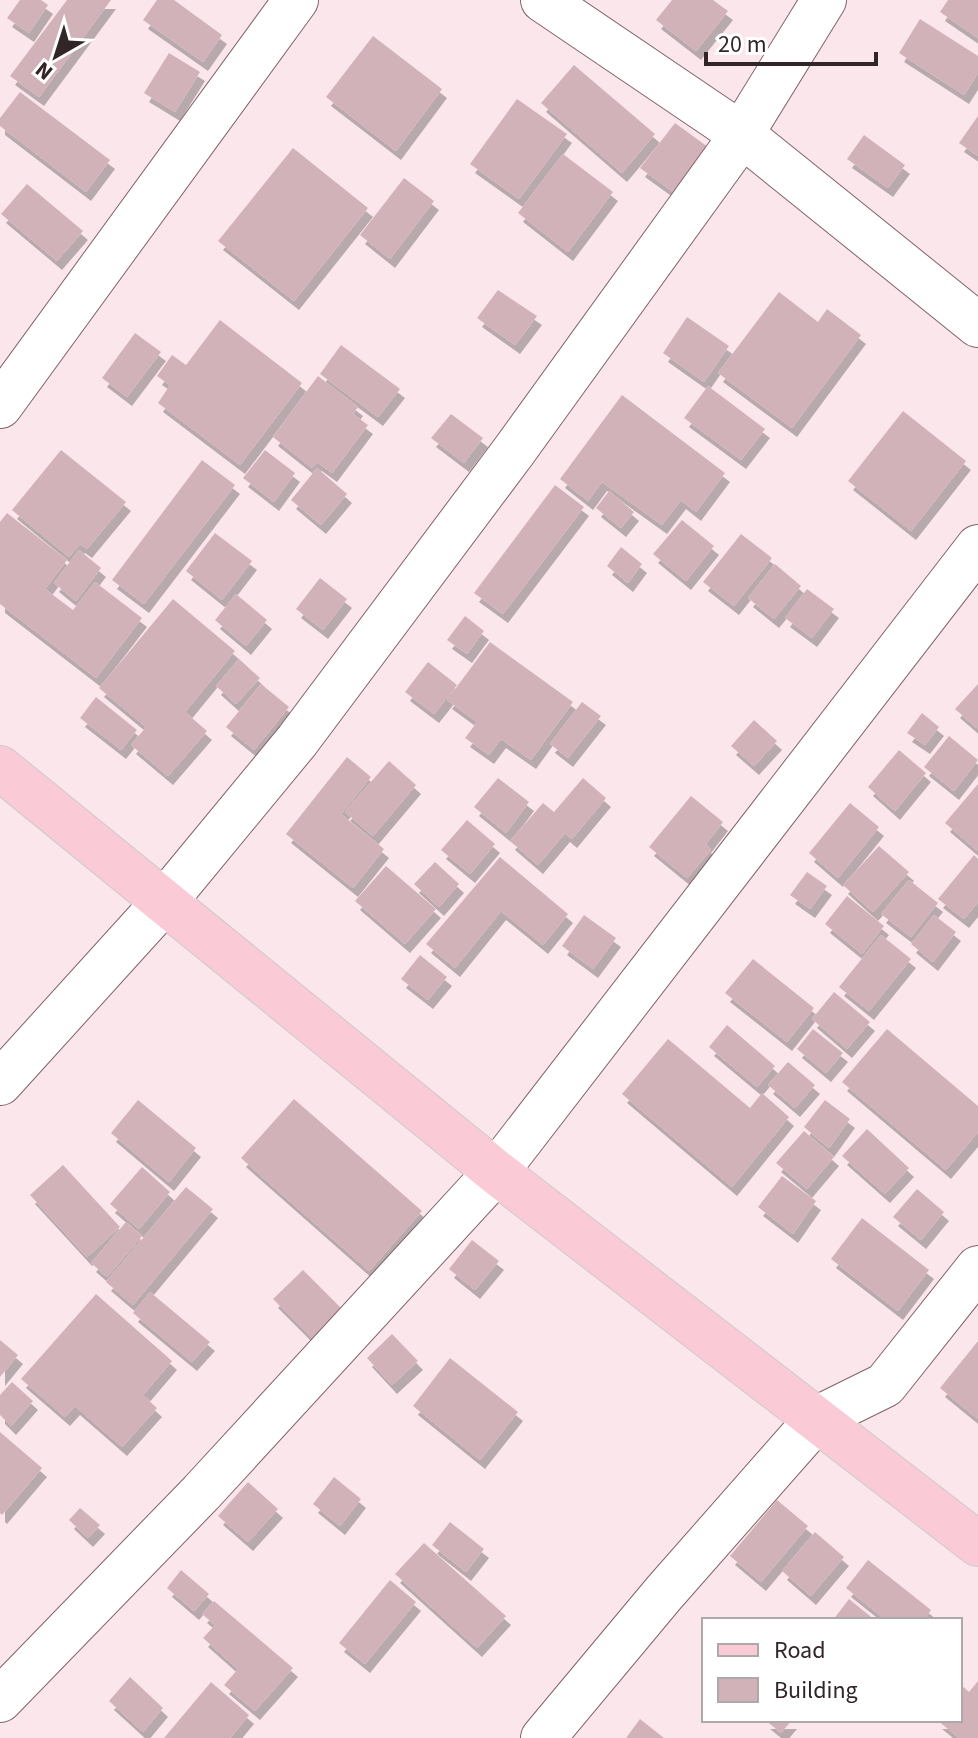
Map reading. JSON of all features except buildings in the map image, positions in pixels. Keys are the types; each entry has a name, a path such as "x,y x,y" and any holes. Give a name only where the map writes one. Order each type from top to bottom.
{"main road":[{"path":"0,768 496,1172 978,1544"}],"street":[{"path":"0,406 296,0"},
{"path":"543,0 741,134 978,325"},
{"path":"0,1083 165,901 307,729 523,438 741,134 824,0"},
{"path":"0,1700 201,1493 496,1172 978,547"},
{"path":"543,1738 664,1593 818,1418 885,1385 978,1268"}]}
